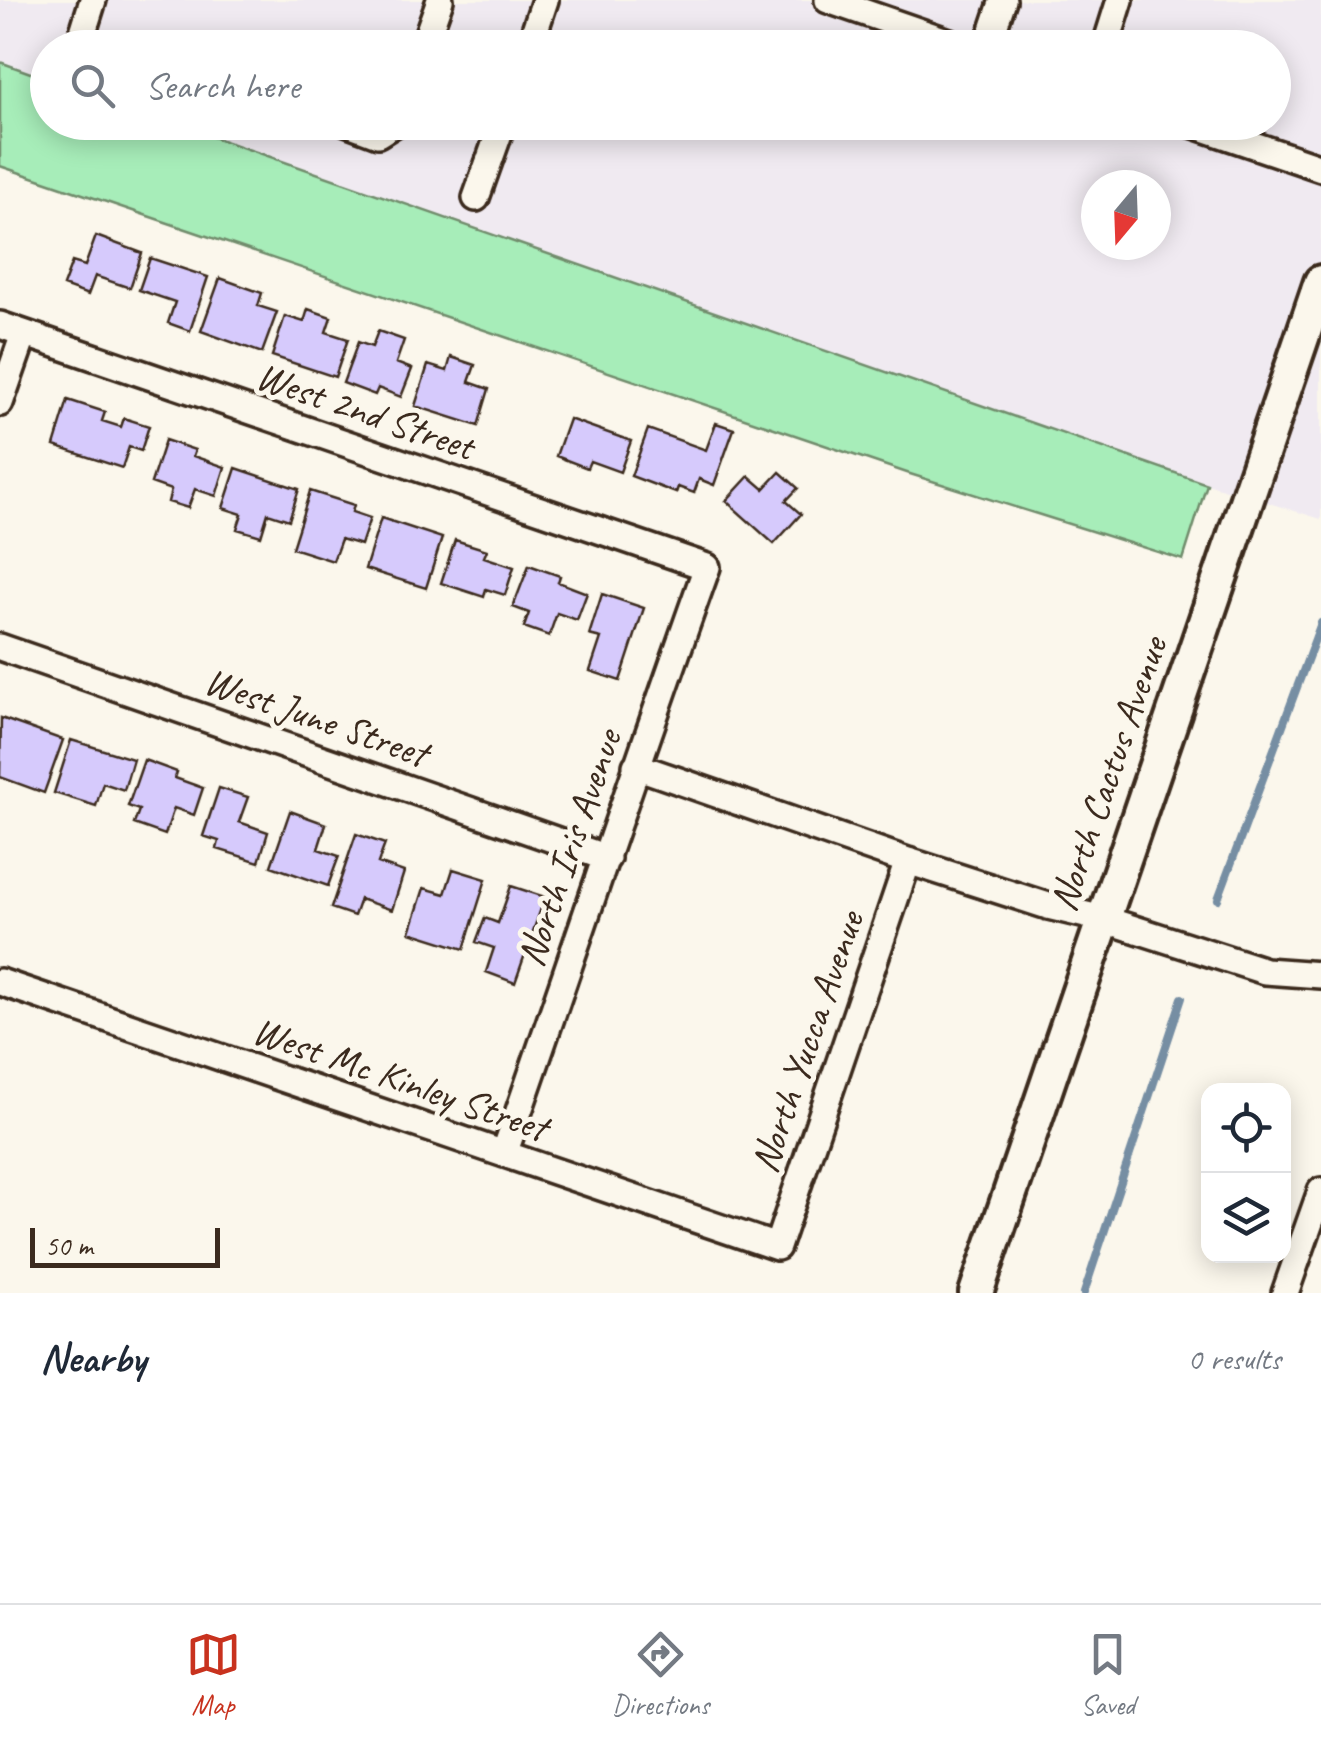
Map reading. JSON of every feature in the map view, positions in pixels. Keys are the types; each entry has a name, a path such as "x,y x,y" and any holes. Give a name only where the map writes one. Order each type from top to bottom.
{"main road":[{"name":"North Cactus Avenue","path":"976,1293 1321,282"}],"street":[{"path":"84,30 93,0"},
{"path":"429,30 440,0"},
{"path":"535,30 545,0"},
{"path":"828,0 916,30"},
{"path":"993,30 1003,0"},
{"path":"1111,30 1120,0"},
{"path":"476,198 496,140"},
{"path":"1239,140 1321,168"},
{"path":"0,403 12,329"},
{"name":"West 2nd Street","path":"12,329 707,567"},
{"name":"North Iris Avenue","path":"504,1154 707,567"},
{"name":"West June Street","path":"0,647 607,858"},
{"path":"636,766 1048,906 1103,919 1265,971 1321,975"},
{"name":"North Yucca Avenue","path":"776,1248 908,861"},
{"name":"West Mc Kinley Street","path":"0,982 776,1248"},
{"path":"1285,1293 1321,1191"}],"shaded area":[{"path":"0,0 1321,0 1321,519 1190,482 218,140 1291,140 1291,30 30,30 30,73 0,63"}],"green space":[{"path":"0,62 30,73 30,140 222,140 1207,484 1183,560 910,474 0,166"}],"building":[{"path":"96,236 142,253 130,288 95,276 88,295 63,286 72,262 85,266"},
{"path":"150,258 208,277 190,331 168,323 175,302 139,290"},
{"path":"220,278 262,293 258,306 277,312 262,353 201,331"},
{"path":"308,309 331,317 326,332 348,339 335,377 272,356 285,316 304,322"},
{"path":"378,331 404,340 396,363 412,369 401,397 378,388 375,395 343,383 358,342 372,347"},
{"path":"451,357 475,365 469,382 489,389 478,426 415,406 428,365 447,371"},
{"path":"68,400 105,412 102,421 121,427 124,418 149,426 141,451 129,447 122,468 54,446"},
{"path":"569,419 631,441 620,472 590,461 587,468 556,456"},
{"path":"716,423 734,429 714,485 699,479 694,493 678,487 676,493 631,476 648,429 706,450"},
{"path":"165,440 195,450 193,456 225,467 216,496 195,489 188,508 168,502 171,490 151,483"},
{"path":"236,468 299,489 289,520 268,513 261,536 237,529 242,514 223,508"},
{"path":"780,472 798,488 786,501 801,514 774,544 726,501 749,476 764,489"},
{"path":"310,491 354,505 352,512 370,518 361,545 341,539 333,561 292,548"},
{"path":"381,518 442,538 426,588 365,569"},
{"path":"455,540 487,550 484,557 514,567 505,595 486,589 484,597 441,583"},
{"path":"529,565 560,576 558,582 587,593 577,620 557,613 549,636 524,627 529,613 513,607"},
{"path":"602,594 644,608 620,681 590,671 601,638 589,635"},
{"path":"1,718 63,740 44,793 0,777"},
{"path":"71,740 133,759 124,790 103,783 96,806 54,793"},
{"path":"144,760 177,772 175,778 203,788 194,815 174,808 165,835 134,824 139,810 128,806"},
{"path":"219,788 248,797 239,822 268,832 259,862 217,849 219,841 203,836"},
{"path":"290,811 326,824 318,849 339,856 328,886 271,866"},
{"path":"356,834 385,844 378,863 404,872 392,910 360,899 354,916 331,908"},
{"path":"453,869 486,879 464,949 410,932 424,888 445,894"},
{"path":"511,886 545,897 515,983 486,972 494,948 476,942 485,918 498,923"}],"waterway":[{"path":"1218,899 1321,623"},
{"path":"1084,1293 1182,998"}]}
